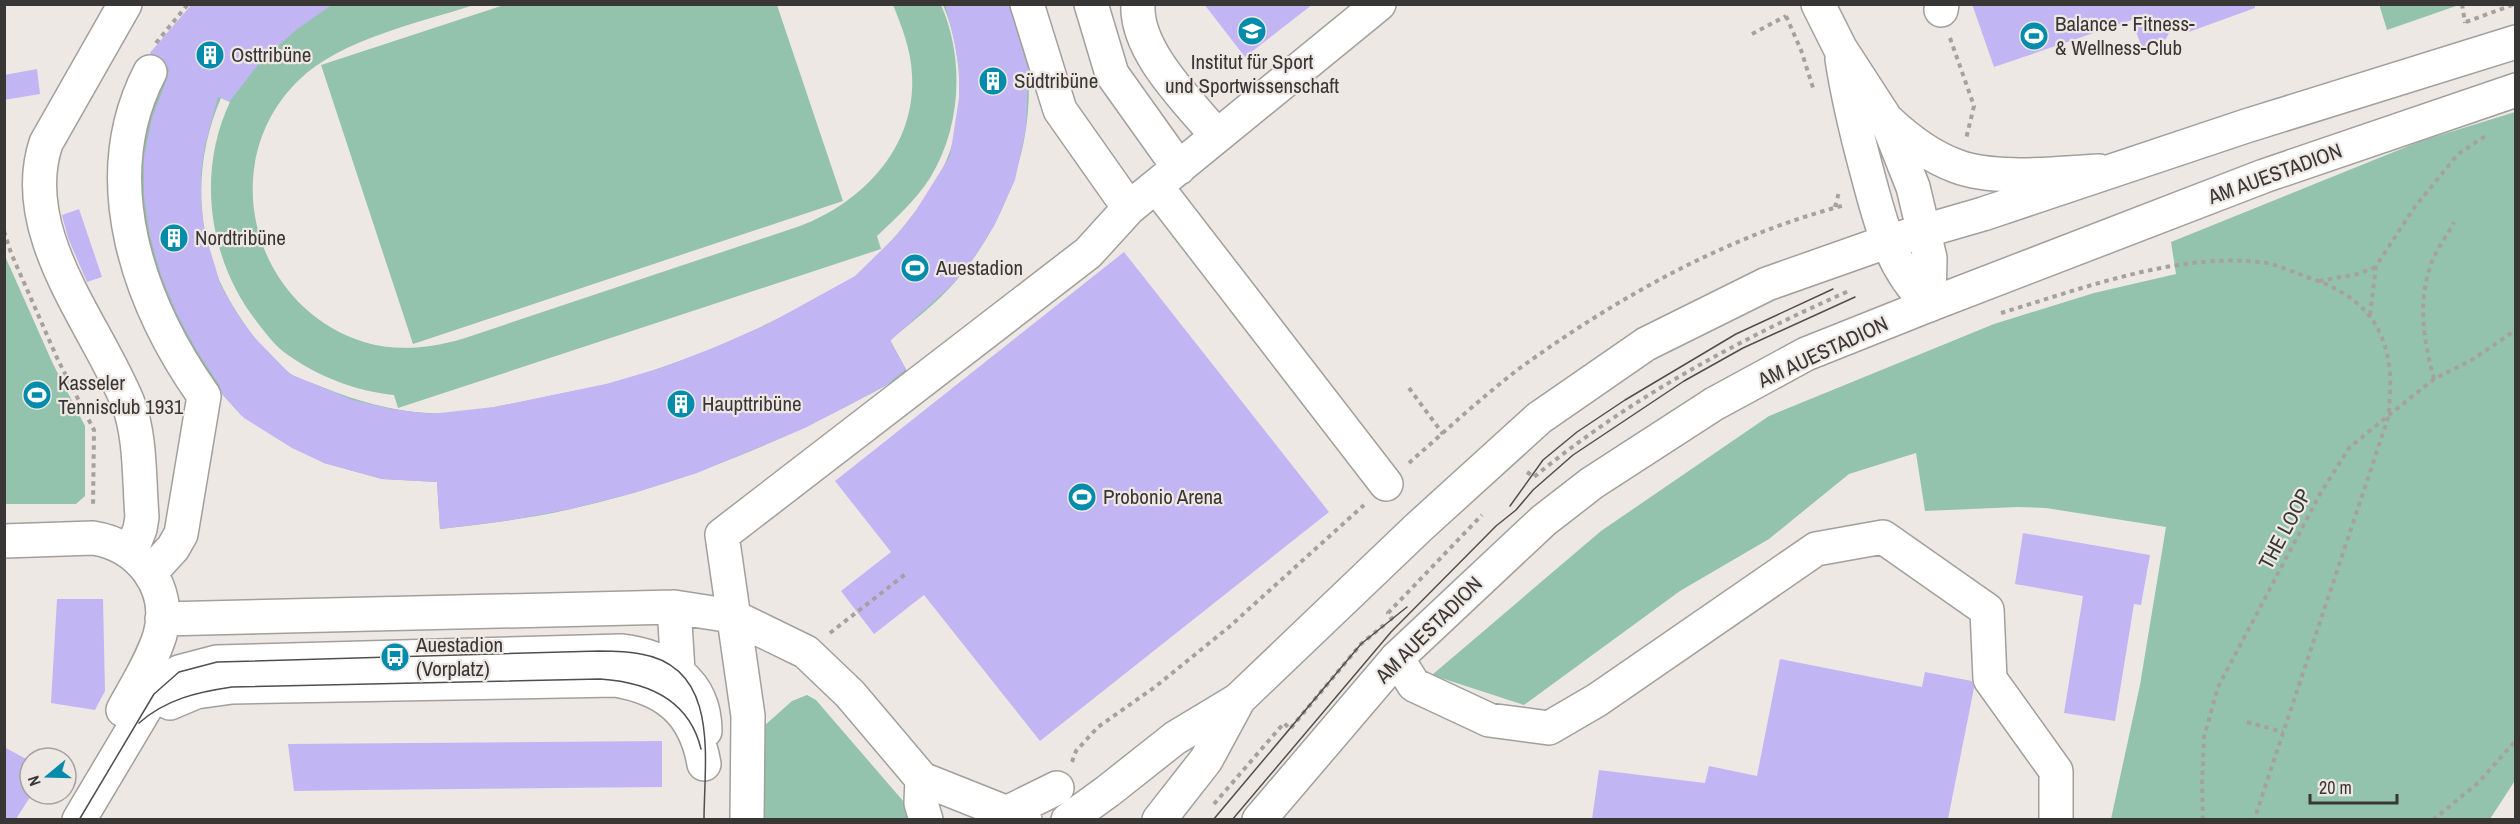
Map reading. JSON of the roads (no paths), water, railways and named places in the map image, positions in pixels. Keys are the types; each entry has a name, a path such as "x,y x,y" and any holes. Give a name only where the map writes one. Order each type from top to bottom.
{"street":[{"path":"125,4 46,143 40,161 38,182 49,238 69,288 129,404 135,426 142,517 141,562"},
{"path":"1027,4 1060,110 1130,208"},
{"path":"1091,4 1112,74 1167,177 1386,484"},
{"path":"1138,4 1137,14 1150,50 1174,84 1217,136"},
{"path":"747,819 748,716 722,535 1088,253 1130,208 1379,4"},
{"path":"1818,4 1840,48 1886,119 1913,187 1930,258 1929,304"},
{"path":"1068,819 1108,791 1175,738 1239,699 1419,527 1539,418 1647,344 1767,284 1887,242 2516,42"},
{"path":"1840,48 1854,125 1887,242 1912,287 1929,304"},
{"path":"141,562 174,548 181,534 204,396 180,360 154,310 127,222 125,174 128,137 135,110 150,72"},
{"name":"AM AUESTADION","path":"1259,819 1397,658 1543,521 1592,483 1714,404 1806,354 1929,304 2264,176 2516,90"},
{"path":"1886,119 1910,142 2020,175 2122,169"},
{"path":"1397,658 1414,685 1489,720 1549,728 1597,700 1816,549 1883,537 1987,610 1990,679 2056,771 2056,819"},
{"path":"4,541 93,538 118,544 141,562 157,583 167,619 154,651 150,700 79,819"},
{"path":"167,619 674,607 732,616 806,652 850,694 922,779 1008,817 1057,788"},
{"path":"674,607 678,671"},
{"path":"64,819 150,700 179,672 217,662 621,651 643,654 678,671 694,691 705,720 704,764 699,741 691,725 676,706 647,687 616,680 232,687 150,700"},
{"path":"1159,819 1206,760 1239,699"},
{"path":"922,779 921,803 926,819"}],"tram line":[{"path":"1510,506 1543,460 1577,432 1625,400 1736,334 1833,289"},
{"path":"1232,820 1391,632 1496,526 1516,510 1533,490 1573,455 1684,381 1743,348 1855,297"},
{"path":"1213,820 1361,644 1407,607"},
{"path":"79,820 154,694 179,672 217,662 599,651 641,654 667,663 685,678 696,697 702,720 705,745 704,820"},
{"path":"139,723 171,702 207,691 232,687 600,679 634,684 663,696 687,717 701,749"}],"place":[{"name":"Institut für Sport und Sportwissenschaft","path":"1252,31"},
{"name":"Balance - Fitness- & Wellness-Club","path":"2034,36"},
{"name":"Osttribüne","path":"210,55"},
{"name":"Südtribüne","path":"993,81"},
{"name":"Nordtribüne","path":"174,238"},
{"name":"Auestadion","path":"915,268"},
{"name":"Kasseler Tennisclub 1931","path":"37,395"},
{"name":"Haupttribüne","path":"681,404"},
{"name":"Probonio Arena","path":"1082,497"},
{"name":"Auestadion (Vorplatz)","path":"395,657"}]}
